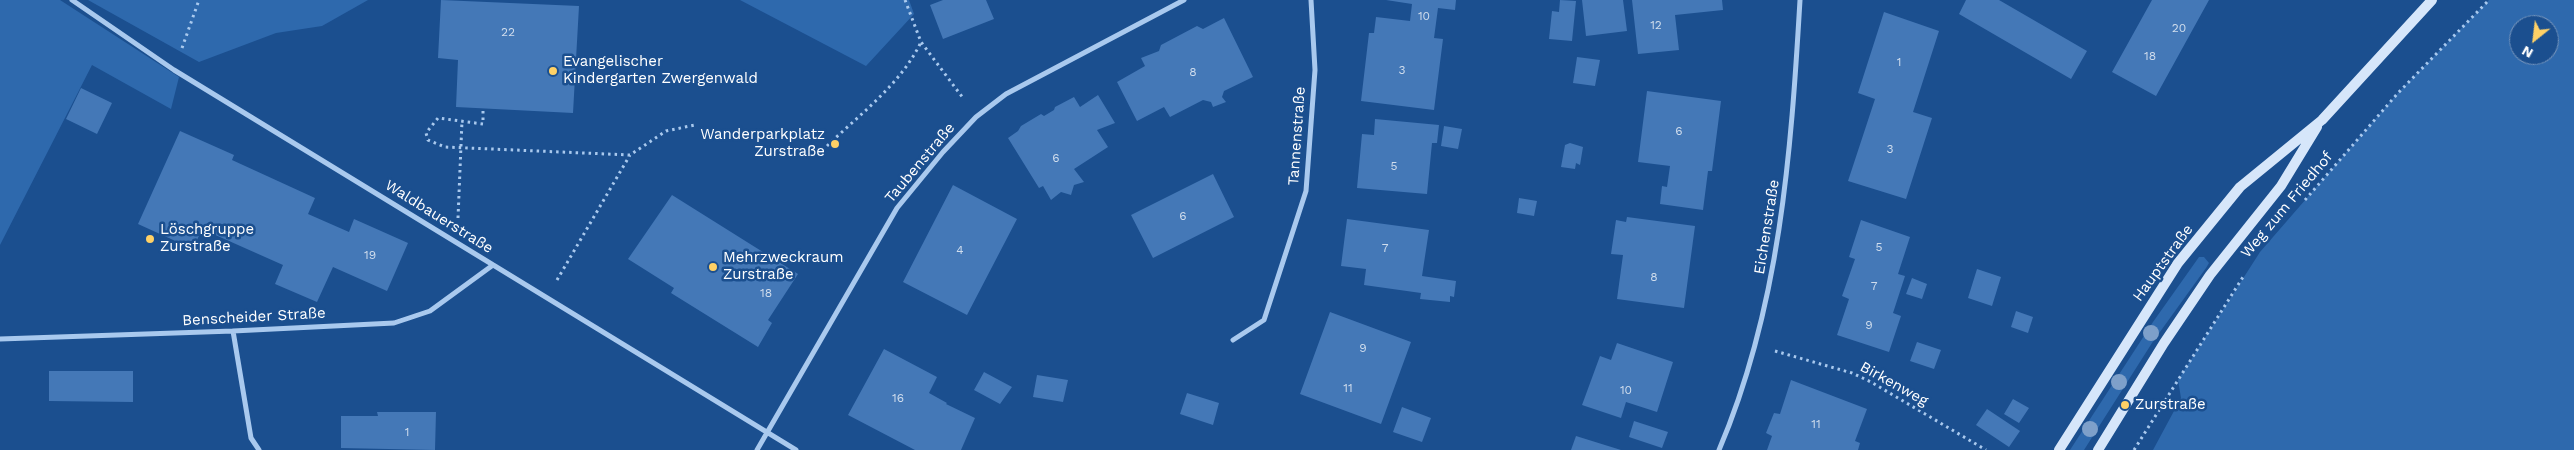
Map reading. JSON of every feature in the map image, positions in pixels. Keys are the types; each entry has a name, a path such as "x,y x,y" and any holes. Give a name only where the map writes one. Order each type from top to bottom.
{"main road":[{"name":"Hauptstraße","path":"2059,450 2178,263 2240,187 2322,120 2432,0"},
{"name":"Hauptstraße","path":"2098,450 2200,290 2281,186 2322,120"}],"street":[{"name":"Waldbauerstraße","path":"72,0 174,70 545,296 765,433 796,450"},
{"name":"Taubenstraße","path":"757,450 765,433 898,208 942,152 976,117 1006,94 1050,69 1184,0"},
{"name":"Tannenstraße","path":"1233,340 1264,320 1306,191 1315,70 1310,0"},
{"name":"Eichenstraße","path":"1719,450 1756,345 1770,287 1783,214 1793,131 1800,0"},
{"name":"Benscheider Straße","path":"0,339 234,331 394,323 430,311 493,265"},
{"path":"234,331 251,438 259,450"}],"path":[{"path":"174,70 199,0"},
{"path":"905,0 921,42 976,117"},
{"name":"Weg zum Friedhof","path":"2304,201 2398,93 2489,0"},
{"path":"827,146 912,61 921,42"},
{"path":"483,111 483,124 438,118 426,133 428,140 435,145 630,155"},
{"path":"457,242 462,121"},
{"path":"545,296 565,269 630,155 666,132 695,125"},
{"name":"Weg zum Friedhof","path":"2134,450 2244,276"},
{"name":"Birkenweg","path":"1756,345 1852,373 1872,382 1986,450"}],"shaded area":[{"path":"0,0 60,0 179,77 171,109 92,65 0,245"},
{"path":"88,0 368,0 322,26 276,33 199,62"},
{"path":"740,0 909,0 914,14 866,66"},
{"path":"2489,0 2574,0 2574,450 2153,450 2181,398 2178,380 2260,252 2398,93"},
{"path":"2199,257 2204,257 2209,263 2206,268 2152,343 2084,450 2070,450 2153,322"}],"building":[{"path":"441,0 579,6 573,113 456,107 458,60 438,58"},
{"path":"943,0 986,0 994,19 943,39 930,5"},
{"path":"1386,0 1456,0 1455,10 1438,8 1434,38 1443,39 1434,110 1361,101 1369,33 1374,33 1376,17 1410,21 1412,4"},
{"path":"1560,0 1576,1 1572,41 1549,39 1552,11 1559,12"},
{"path":"1582,0 1623,0 1627,31 1586,36"},
{"path":"1632,0 1722,0 1723,10 1675,15 1679,50 1638,54"},
{"path":"1966,0 1999,0 2087,51 2071,79 1959,14"},
{"path":"2152,0 2209,0 2156,96 2112,72"},
{"path":"1884,12 1939,31 1913,112 1932,118 1906,199 1848,181 1875,99 1858,93"},
{"path":"1224,18 1253,77 1224,91 1222,97 1226,102 1213,107 1211,102 1203,100 1170,117 1164,107 1137,121 1117,82 1145,66 1141,58 1159,51 1161,45 1197,26 1203,29"},
{"path":"1577,57 1600,60 1595,86 1573,83"},
{"path":"81,88 112,103 97,134 66,119"},
{"path":"1647,91 1721,101 1712,171 1708,171 1703,210 1660,204 1662,186 1667,187 1670,166 1638,162"},
{"path":"1098,95 1115,123 1097,130 1108,147 1074,169 1084,182 1074,185 1071,195 1061,192 1051,200 1043,186 1039,188 1008,138 1018,131 1021,126 1041,114 1044,116 1054,110 1055,107 1074,97 1080,107"},
{"path":"1375,119 1439,125 1437,143 1432,143 1427,194 1357,188 1362,134 1374,135"},
{"path":"1444,126 1462,129 1458,149 1441,146"},
{"path":"180,131 234,155 232,160 315,198 308,214 349,232 354,219 408,243 387,291 333,267 317,302 275,284 283,265 202,229 193,249 138,224"},
{"path":"1570,143 1583,147 1580,165 1576,163 1575,169 1561,167 1565,145"},
{"path":"1213,174 1234,217 1153,258 1131,215"},
{"path":"953,185 1017,219 967,315 903,282"},
{"name":"Mehrzweckraum Zurstraße","path":"672,195 798,274 768,320 772,323 758,347 671,293 674,288 628,259"},
{"path":"1519,198 1537,201 1534,216 1517,213"},
{"path":"1627,217 1695,226 1684,308 1617,299 1623,255 1611,254 1616,220 1626,222"},
{"path":"1347,219 1429,230 1422,276 1456,281 1454,297 1450,296 1450,302 1420,299 1421,293 1364,285 1366,269 1341,266"},
{"path":"1861,220 1910,237 1898,274 1905,276 1893,313 1901,316 1889,352 1837,335 1849,299 1842,296 1855,259 1849,257"},
{"path":"1977,269 2001,277 1992,306 1968,298"},
{"path":"1912,278 1927,284 1922,299 1906,294"},
{"path":"2016,311 2033,317 2028,333 2011,327"},
{"path":"1330,312 1411,342 1381,424 1300,394"},
{"path":"1917,342 1941,350 1934,369 1910,361"},
{"path":"1617,343 1673,362 1657,412 1626,402 1621,418 1582,405 1600,356 1611,360"},
{"path":"884,349 937,377 929,393 946,404 975,418 961,450 915,450 848,415"},
{"path":"49,371 133,371 133,402 49,401"},
{"path":"984,372 1012,387 1000,404 974,390"},
{"path":"1037,375 1068,380 1063,402 1033,397"},
{"path":"1791,380 1867,409 1855,441 1860,443 1858,450 1767,450 1772,436 1766,433 1774,413 1780,414"},
{"path":"1187,393 1219,403 1213,425 1180,414"},
{"path":"2013,399 2029,408 2019,423 2004,414"},
{"path":"1402,407 1431,418 1422,442 1393,432"},
{"path":"1987,409 2020,431 2009,447 1976,425"},
{"path":"377,412 436,412 435,450 341,448 341,416 378,416"},
{"path":"1634,421 1668,432 1662,448 1629,437"},
{"path":"1576,436 1621,450 1571,450"}],"place":[{"name":"Evangelischer Kindergarten Zwergenwald","path":"553,71"},
{"name":"Wanderparkplatz Zurstraße","path":"835,144"},
{"name":"Löschgruppe Zurstraße","path":"150,239"},
{"name":"Mehrzweckraum Zurstraße","path":"713,267"},
{"name":"Zurstraße","path":"2125,405"}]}
